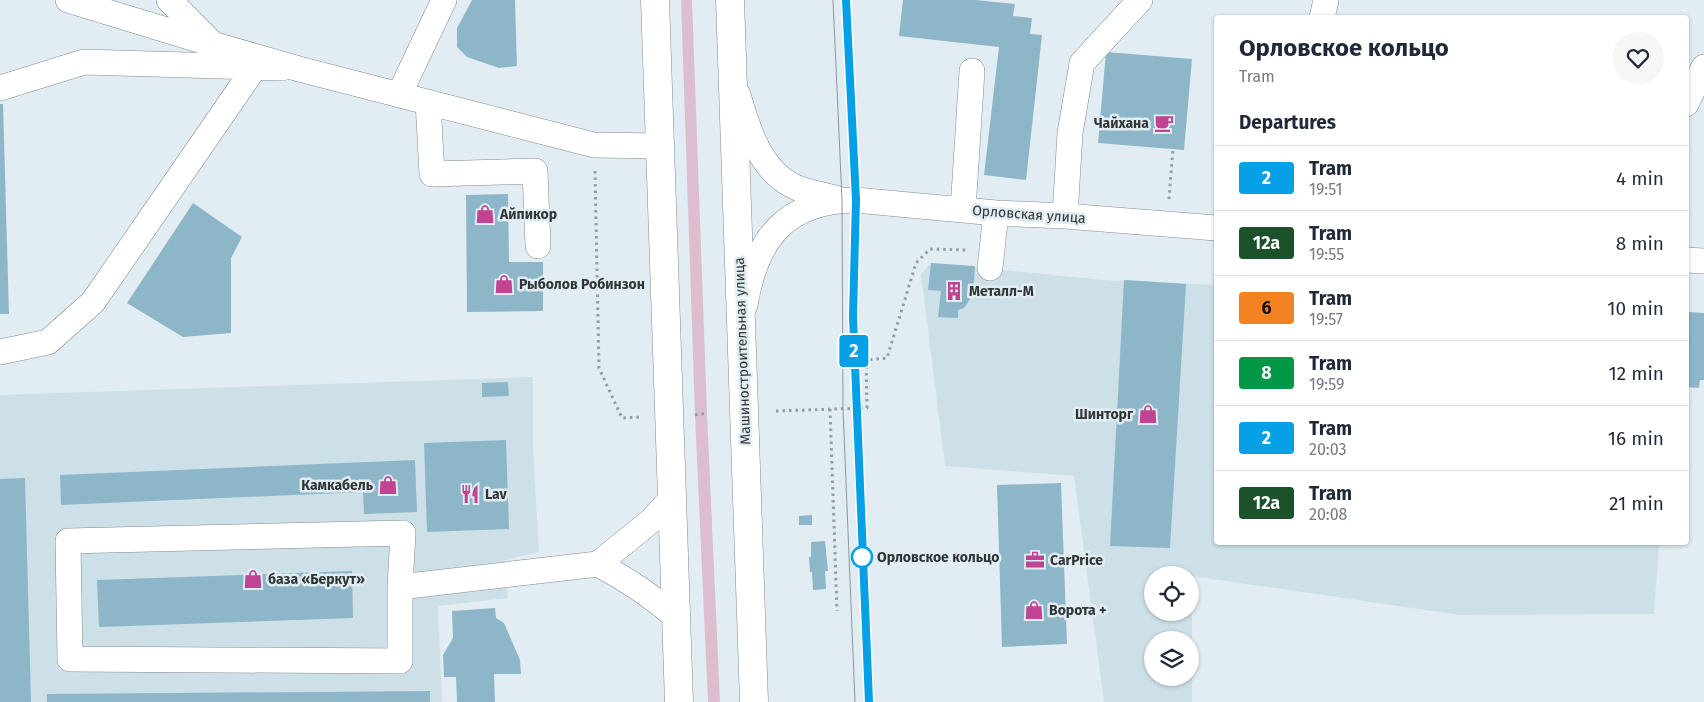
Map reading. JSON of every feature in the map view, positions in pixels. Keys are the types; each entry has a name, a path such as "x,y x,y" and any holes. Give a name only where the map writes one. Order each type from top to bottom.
{"main road":[{"path":"655,0 679,702"},
{"name":"Машиностроительная улица","path":"730,0 754,702"}],"street":[{"path":"68,0 299,69 594,145 660,146"},
{"path":"170,0 212,44"},
{"path":"399,94 444,0"},
{"path":"1065,216 1070,133 1082,64 1140,0"},
{"path":"1323,15 1326,0"},
{"path":"0,88 84,62 299,69"},
{"path":"0,352 48,342 93,302 255,67"},
{"path":"1689,98 1704,68"},
{"path":"963,210 972,71"},
{"path":"732,76 750,133 760,153 775,173 795,187 842,200"},
{"path":"428,102 432,174 536,171 538,246"},
{"path":"741,326 747,291 766,242 785,220 804,209 842,200"},
{"name":"Орловская улица","path":"842,200 1214,228"},
{"path":"991,259 996,213"},
{"path":"1689,260 1704,261"},
{"path":"400,587 598,564 652,520 672,498"},
{"path":"402,533 400,587 400,661 70,659 68,541 402,533"},
{"path":"598,564 620,575 648,594 676,617"}],"path":[{"path":"594,145 599,368 622,418 649,417"},
{"path":"1167,224 1173,149"},
{"path":"776,411 867,408 866,360 887,358 916,263 930,249 991,259"},
{"path":"830,409 837,611"},
{"path":"695,415 707,413"}],"shaded area":[{"path":"681,0 692,0 720,702 708,702 695,415"},
{"path":"931,263 1114,281 1214,285 1214,545 1659,545 1654,614 1460,615 1199,577 1199,566 1144,566 1144,621 1192,621 1192,631 1144,631 1144,686 1192,686 1192,702 1104,702 1074,476 945,466 921,274"},
{"name":"база «Беркут»","path":"533,377 533,447 539,552 505,560 508,598 438,606 442,702 0,702 0,395"}],"building":[{"path":"472,0 515,0 517,66 499,68 467,57 457,47 457,28"},
{"path":"903,0 975,0 1015,4 1013,16 1032,18 1030,34 1042,35 1026,180 984,175 999,47 899,36"},
{"path":"1106,52 1192,59 1184,150 1098,143"},
{"path":"0,104 3,104 9,314 0,314"},
{"path":"508,194 509,262 543,262 543,311 467,312 466,195"},
{"path":"193,203 242,237 231,258 231,333 183,337 127,303"},
{"name":"Металл-М","path":"931,263 975,266 973,295 964,308 958,310 958,318 938,317 941,291 928,290"},
{"path":"1124,280 1186,284 1170,548 1110,546"},
{"path":"1689,312 1704,313 1704,380 1700,380 1699,388 1689,387"},
{"path":"508,382 509,396 482,397 482,383"},
{"path":"506,440 509,529 427,532 424,443"},
{"path":"415,460 417,512 364,514 363,492 61,505 60,475"},
{"path":"25,478 31,702 0,702 0,479"},
{"path":"1061,483 1067,644 1002,647 997,485"},
{"path":"812,515 812,525 799,525 799,516"},
{"path":"825,541 828,571 825,571 826,589 813,590 809,557 811,557 811,542"},
{"path":"352,571 353,618 99,627 97,580"},
{"path":"495,608 496,618 504,623 520,660 521,674 494,674 495,702 457,702 456,677 444,677 443,655 453,638 452,611"},
{"path":"430,691 430,702 47,702 47,694"}],"tram line":[{"path":"833,0 842,200 843,409 855,702"},
{"path":"846,0 855,200 853,316 869,702"},
{"name":"2","path":"846,0 856,200 853,316 869,702"}],"place":[{"name":"Чайхана","path":"1164,123"},
{"name":"Айпикор","path":"485,214"},
{"name":"Рыболов Робинзон","path":"504,284"},
{"name":"Металл-М","path":"954,291"},
{"name":"Шинторг","path":"1148,414"},
{"name":"Камкабель","path":"388,485"},
{"name":"Lav","path":"470,494"},
{"name":"Орловское кольцо","path":"862,557"},
{"name":"CarPrice","path":"1035,560"},
{"name":"база «Беркут»","path":"253,579"},
{"name":"Ворота +","path":"1034,610"}]}
